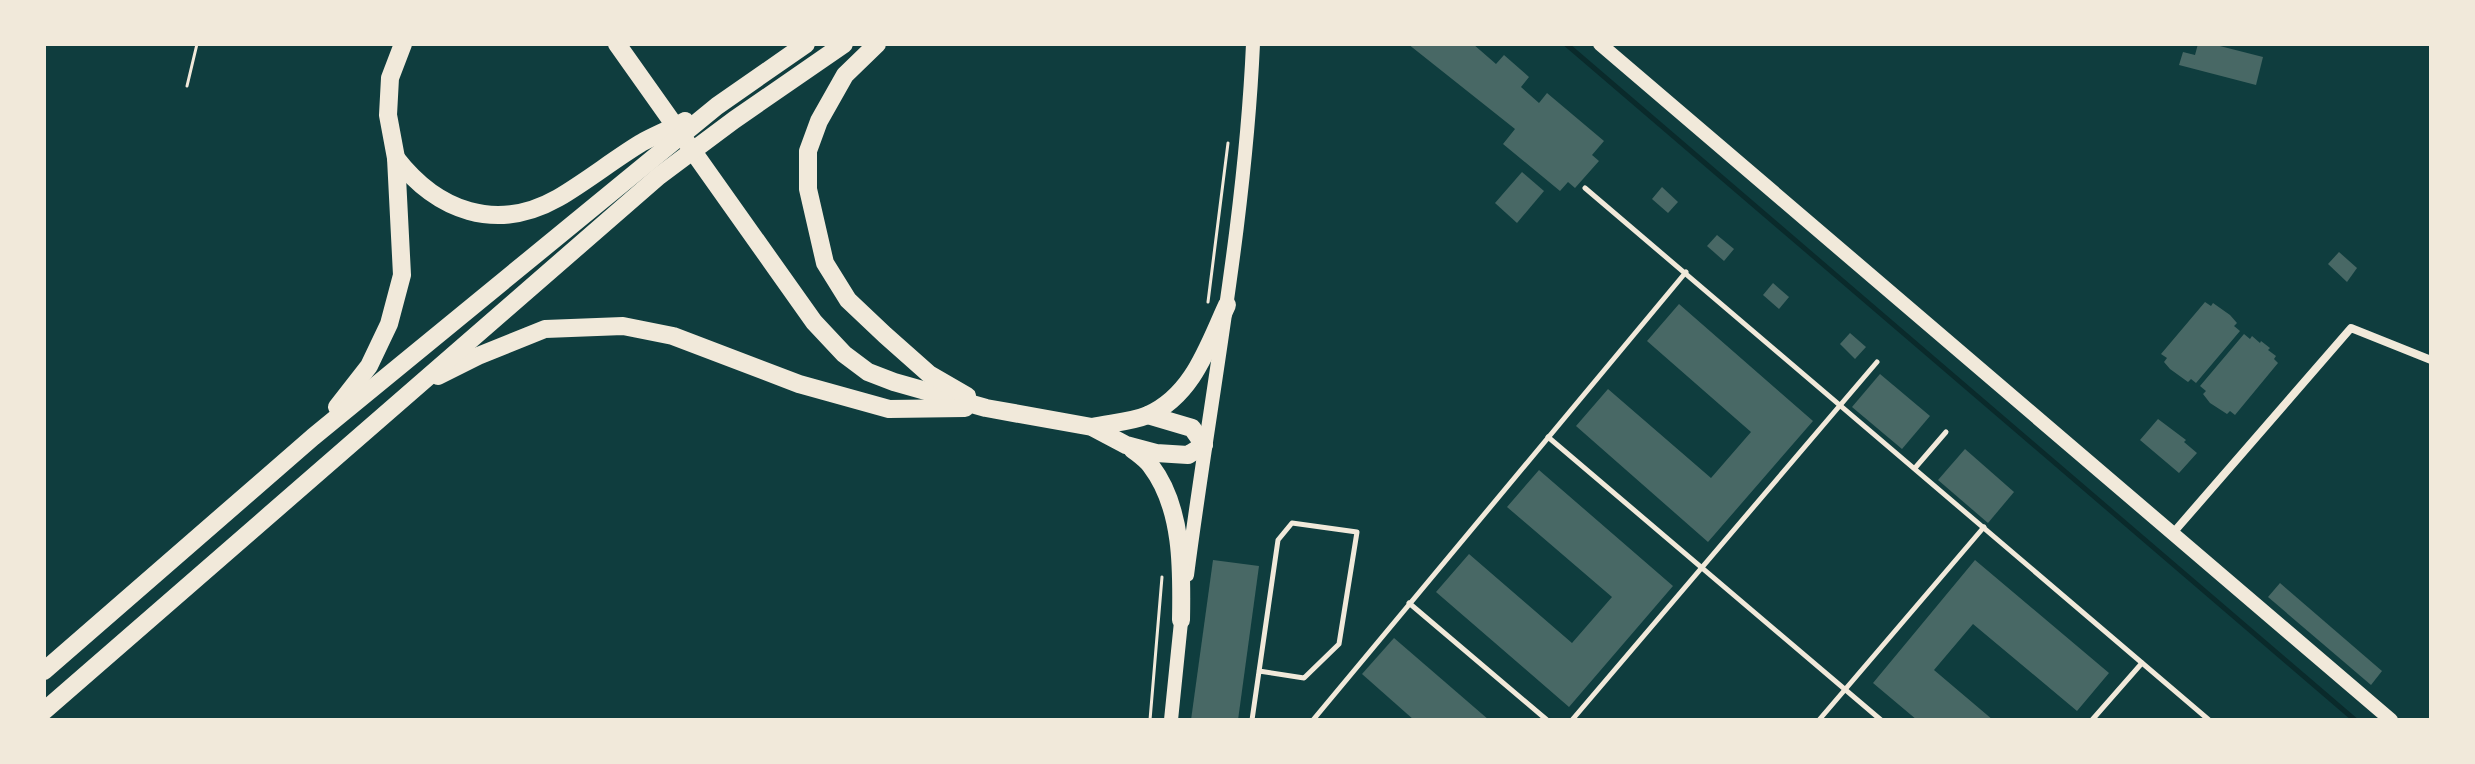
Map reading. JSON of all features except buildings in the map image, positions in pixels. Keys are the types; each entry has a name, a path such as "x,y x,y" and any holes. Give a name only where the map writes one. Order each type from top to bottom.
{"highway":[{"path":"313,437 369,366 389,324 402,275 396,158 388,115 390,78 403,44"},
{"path":"617,44 814,322 844,354 868,372 894,382 986,408 1092,427 1126,445 1151,465 1172,508 1182,560 1181,620"},
{"path":"44,671 313,437 717,106 806,44"},
{"path":"44,711 659,176 844,44"},
{"path":"877,44 845,75 819,121 808,151 808,189 825,263 848,300 885,335 929,374 986,408"},
{"path":"396,158 412,179 454,208 516,214 556,199 642,143 717,106"},
{"path":"1092,427 1148,415 1173,398 1197,372 1227,305"},
{"path":"414,388 478,356 545,329 623,326 673,336 799,384 889,409 986,408"},
{"path":"1126,445 1156,453 1188,455 1204,445 1192,428 1148,415"}],"street":[{"path":"1171,720 1204,445 1227,305 1250,122 1253,44"},
{"path":"1600,44 2391,720"},
{"path":"2173,533 2351,328 2431,360"}],"lane":[{"path":"1585,188 1984,527 2200,717 2209,720"},
{"path":"1313,720 1686,272"},
{"path":"1572,720 1877,362"},
{"path":"1915,468 1946,432"},
{"path":"1548,437 1881,720"},
{"path":"1252,720 1259,671 1278,540 1292,523 1357,532 1339,644 1304,678 1259,671"},
{"path":"1819,720 1984,527"},
{"path":"1409,603 1547,720"},
{"path":"2092,720 2142,663"}],"path":[{"path":"187,86 197,44"}],"waterway":[{"path":"1566,44 2355,720"}]}
